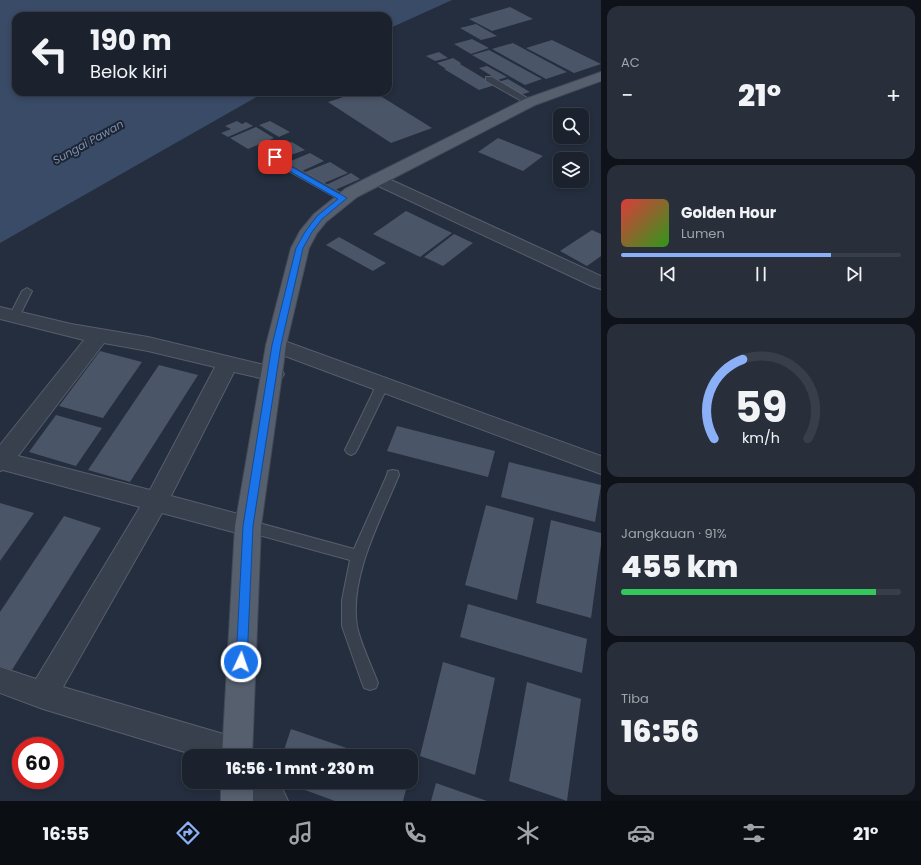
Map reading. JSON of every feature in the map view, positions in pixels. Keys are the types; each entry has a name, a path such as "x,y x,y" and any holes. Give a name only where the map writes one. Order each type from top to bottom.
{"main road":[{"path":"238,749 248,526 273,374 276,345 300,248 309,232 320,218 343,198 530,102 601,76"}],"street":[{"path":"378,179 601,284"},
{"path":"7,315 71,331 148,344 273,374"},
{"path":"99,335 0,461 248,526"},
{"path":"276,345 601,465"},
{"path":"43,695 156,502 228,364"},
{"path":"0,680 43,695 182,753"},
{"path":"255,789 272,801"}],"lane":[{"path":"489,79 530,102"},
{"path":"275,147 275,157 281,163 343,198"},
{"path":"7,315 27,291"},
{"path":"351,450 383,384"},
{"path":"370,682 350,626 349,600 358,556 393,475"},
{"path":"248,526 358,556"}],"water":[{"name":"Sungai Pawan","path":"0,0 452,0 392,27 392,12 12,12 12,96 258,96 0,243"}],"building":[{"path":"510,7 533,19 492,31 469,19"},
{"path":"476,24 497,36 481,40 460,28"},
{"path":"472,39 489,48 471,54 454,44"},
{"path":"552,40 601,64 574,73 526,48"},
{"path":"513,43 567,72 546,79 492,49"},
{"path":"489,50 542,79 525,85 472,55"},
{"path":"439,52 448,58 435,61 426,56"},
{"path":"453,58 461,63 460,64 495,85 479,90 444,69 446,69 437,63"},
{"path":"487,66 507,77 498,80 479,68"},
{"path":"508,79 530,92 520,95 498,82"},
{"path":"347,96 380,96 432,128 391,143 328,102"},
{"path":"237,121 242,124 246,122 253,126 228,137 221,133 231,129 225,126"},
{"path":"270,121 290,132 279,137 259,125"},
{"path":"256,127 274,138 248,149 230,138"},
{"path":"498,138 543,156 523,171 478,152"},
{"path":"292,142 305,150 291,155 279,146"},
{"path":"310,153 324,161 300,172 286,163"},
{"path":"330,162 348,173 322,184 305,172"},
{"path":"351,173 360,179 335,190 326,185"},
{"path":"406,211 452,233 420,257 373,234"},
{"path":"592,230 601,234 601,256 587,266 560,251"},
{"path":"454,234 473,243 443,266 424,257"},
{"path":"339,237 386,263 373,271 326,245"},
{"path":"100,351 142,362 103,418 59,406"},
{"path":"159,365 198,375 130,482 88,470"},
{"path":"56,415 102,428 76,466 29,452"},
{"path":"397,426 495,451 488,477 387,451"},
{"path":"509,462 601,485 595,522 501,497"},
{"path":"0,503 34,513 0,561"},
{"path":"486,505 534,518 517,600 465,585"},
{"path":"64,516 101,528 12,670 0,666 0,612"},
{"path":"551,520 601,533 601,545 591,618 536,603"},
{"path":"468,604 587,639 582,673 460,637"},
{"path":"443,662 495,678 475,775 420,756"},
{"path":"527,682 581,699 567,801 509,781"},
{"path":"291,729 350,749 284,749"},
{"path":"436,783 487,801 431,801"},
{"path":"302,789 406,789 403,801 335,801"}],"route":[{"path":"241,662 248,526 273,374 276,345 300,248 309,232 320,218 343,198 281,163 275,157"}]}
